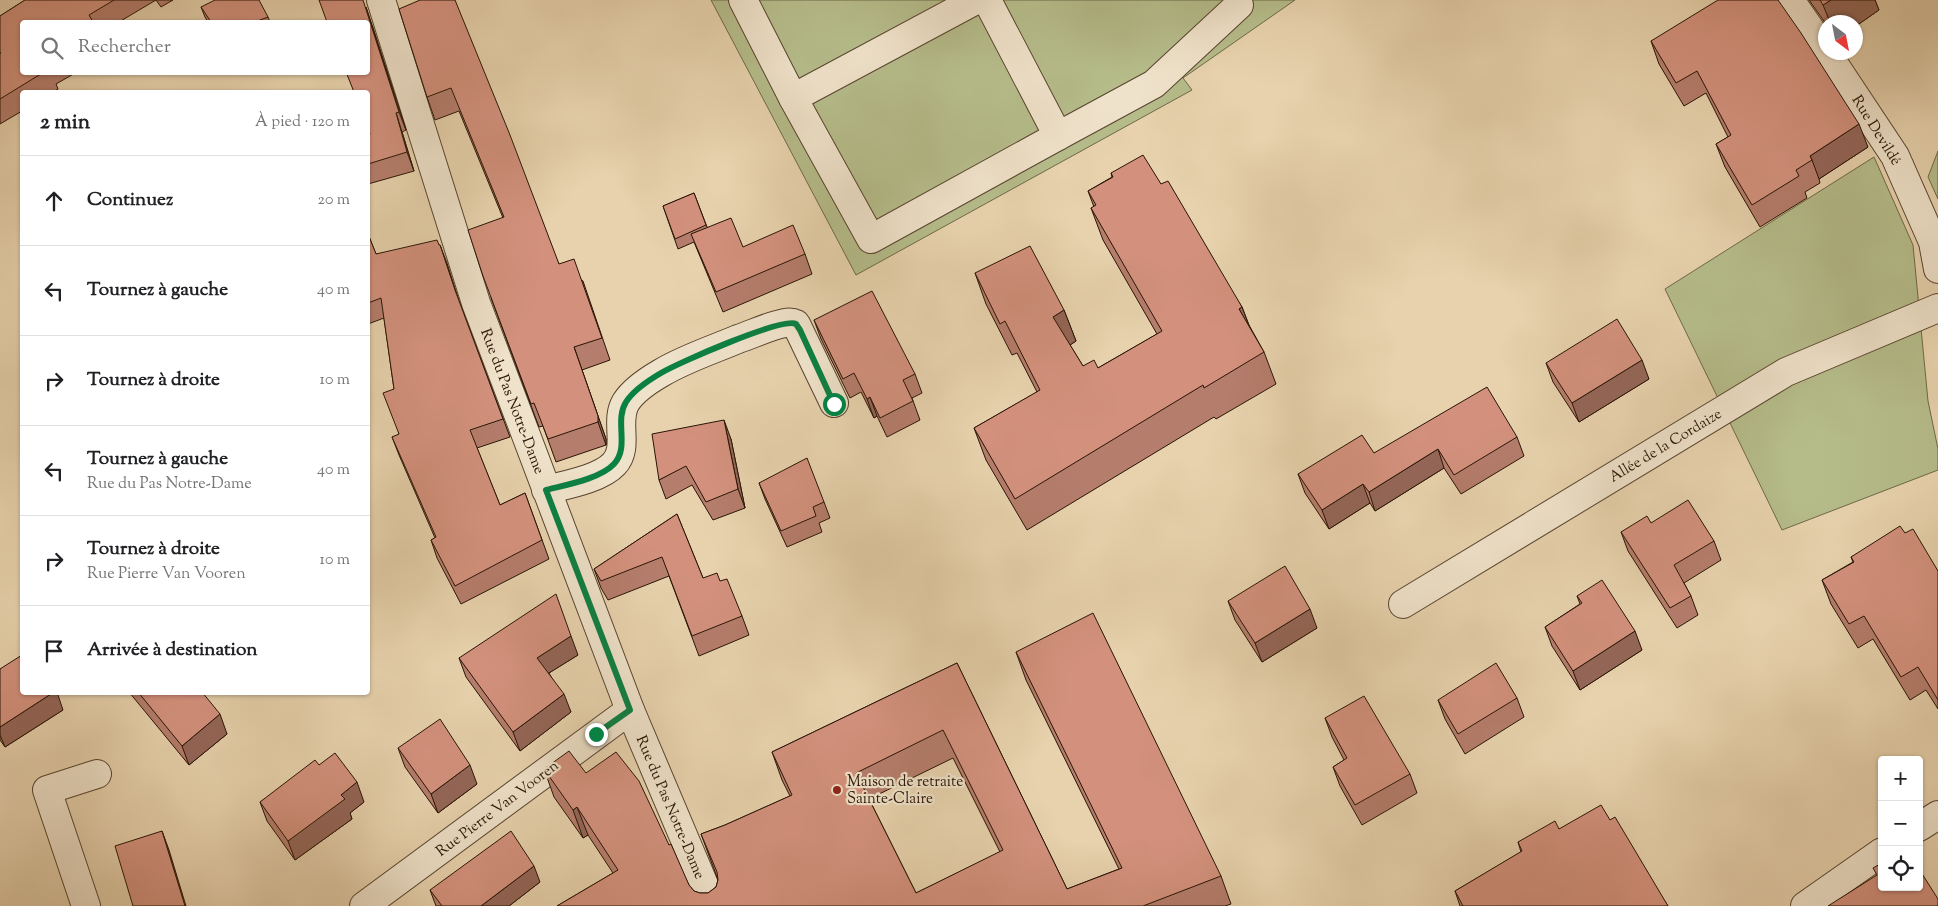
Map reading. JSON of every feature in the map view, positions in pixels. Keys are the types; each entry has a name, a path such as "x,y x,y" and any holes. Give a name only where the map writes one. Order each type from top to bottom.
{"street":[{"name":"Rue du Pas Notre-Dame","path":"381,0 476,303 630,710 713,906"},
{"path":"744,0 793,98 871,239 1154,84 1241,2"},
{"path":"793,98 976,0"},
{"path":"987,0 1058,136"},
{"name":"Rue Devildé","path":"1790,0 1818,40"},
{"name":"Rue Devildé","path":"1831,60 1896,156 1933,242 1938,269"},
{"name":"Allée de la Cordaize","path":"1403,604 1786,372 1938,308"},
{"path":"546,490 606,471 614,464 620,456 622,440 620,419 624,404 630,397 661,373 709,351 773,326 787,322 796,324 834,404"},
{"name":"Rue Pierre Van Vooren","path":"364,906 630,710"},
{"path":"86,906 47,790 97,774"},
{"path":"1923,824 1938,815"},
{"path":"1805,906 1878,855"}],"green space":[{"path":"711,0 1295,0 1183,78 1192,90 856,275"},
{"path":"1938,151 1938,199 1928,177"},
{"path":"1874,157 1913,245 1928,401 1938,449 1938,470 1782,530 1665,289"}],"building":[{"path":"25,0 114,0 89,15 92,20 20,20 20,75 39,75 0,99 0,16"},
{"path":"215,0 259,0 268,17 260,20 210,20 201,7"},
{"path":"319,0 363,0 369,20 326,20"},
{"path":"420,0 455,0 510,135 559,264 574,259 602,338 574,347 598,416 598,422 548,439 534,403 531,404 483,276 468,230 504,217 451,88 427,97 399,9"},
{"path":"1718,0 1778,0 1859,124 1810,156 1812,160 1796,170 1799,176 1752,205 1716,144 1731,135 1697,71 1676,83 1651,41"},
{"path":"1820,0 1831,0 1823,5"},
{"path":"370,22 399,112 396,113 407,152 370,163 370,90 353,90 347,75 370,75"},
{"path":"1143,155 1161,184 1168,181 1242,307 1239,309 1264,352 1204,388 1203,385 1015,499 974,428 1040,390 1005,321 1000,324 975,273 1030,246 1064,310 1053,317 1083,366 1094,360 1098,368 1162,331 1091,208 1096,205 1088,191 1113,177 1111,173"},
{"path":"694,193 706,225 675,239 663,206"},
{"path":"731,218 743,247 793,225 805,254 716,292 691,234"},
{"path":"370,239 376,254 437,240 503,419 470,430 500,505 525,493 542,540 455,586 431,540 436,537 392,437 399,434 383,393 394,389 381,298 370,302"},
{"path":"872,291 915,374 903,380 913,401 880,418 870,397 867,399 854,373 843,379 814,320"},
{"path":"1617,319 1642,360 1572,403 1546,363"},
{"path":"1487,387 1517,437 1454,475 1438,449 1369,492 1363,484 1322,510 1298,474 1362,435 1374,453"},
{"path":"724,420 738,489 706,502 686,466 659,480 652,434"},
{"path":"807,458 824,502 813,507 816,516 781,531 759,483"},
{"path":"1688,500 1714,541 1674,565 1691,596 1670,608 1621,532 1647,516 1651,523"},
{"path":"677,514 703,578 717,573 720,581 727,579 742,616 692,636 662,557 601,581 594,569"},
{"path":"1900,526 1905,533 1913,529 1938,571 1938,700 1918,667 1901,677 1864,616 1849,624 1822,580 1854,562 1851,557"},
{"path":"1285,566 1310,609 1255,643 1228,601"},
{"path":"1602,580 1635,631 1573,671 1545,627 1582,603 1577,596"},
{"path":"556,594 571,636 537,658 564,694 513,732 459,658"},
{"path":"1093,613 1221,876 1143,906 557,906 618,870 577,807 573,810 544,769 569,751 586,773 616,752 639,781 669,845 671,844 689,885 694,891 708,893 716,887 718,880 717,872 701,834 792,795 772,752 957,663 1067,889 1122,868 1016,652","holes":["943,730 1003,850 916,893 856,773"]},
{"path":"20,656 20,695 49,695 0,727 0,669"},
{"path":"1496,663 1517,698 1458,734 1438,700"},
{"path":"140,695 204,695 220,714 182,746"},
{"path":"1364,696 1410,774 1355,805 1333,767 1347,758 1325,718"},
{"path":"440,719 470,765 431,794 398,748"},
{"path":"335,753 357,782 341,795 345,799 288,841 260,802 315,760 319,765"},
{"path":"1601,805 1610,820 1615,817 1668,906 1463,906 1455,891 1522,851 1518,842 1555,821 1559,829"},
{"path":"162,831 185,906 133,906 115,846"},
{"path":"511,831 534,866 481,906 442,906 430,890"},
{"path":"1878,865 1878,891 1923,891 1923,875 1938,899 1938,906 1828,906 1877,875 1873,868"}],"place":[{"name":"Maison de retraite Sainte-Claire","path":"837,790"}],"route":[{"path":"596,734 630,710 546,490 572,484 606,471 614,464 620,456 622,440 621,412 624,404 640,388 661,373 709,351 773,326 787,322 796,324 834,404"}]}
